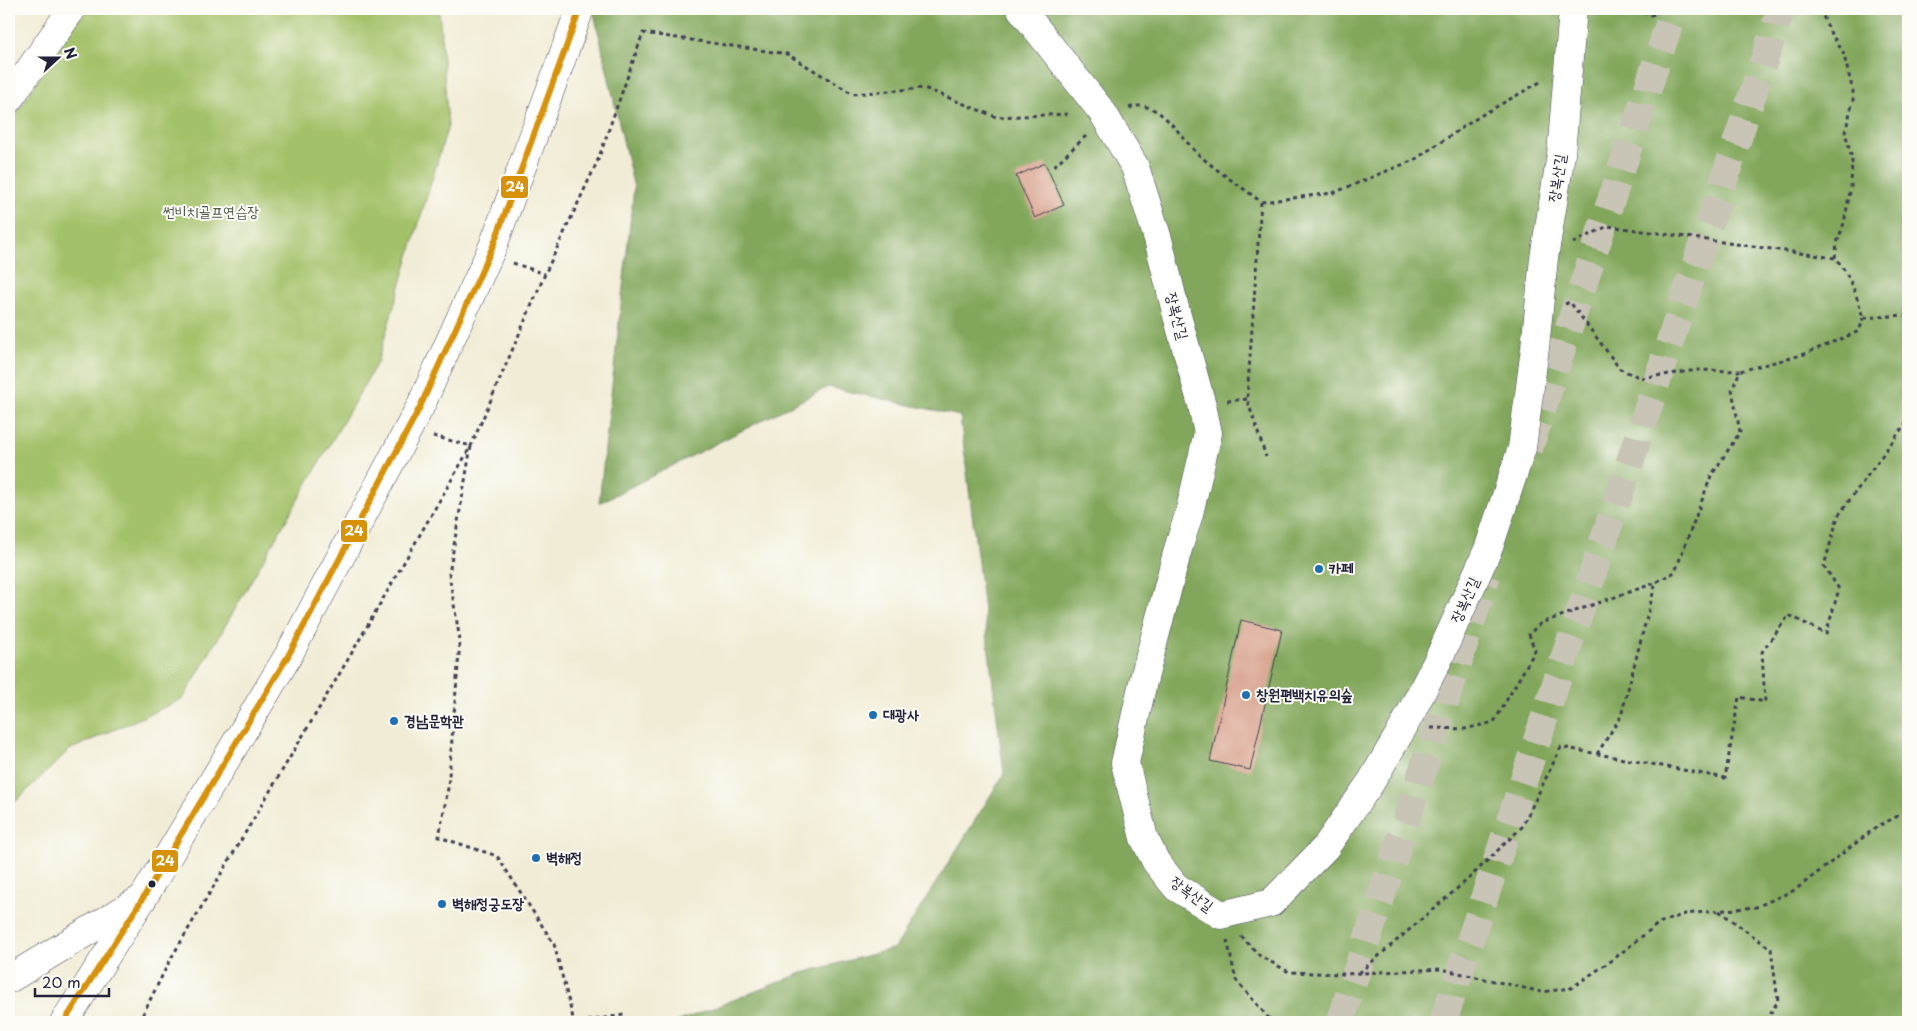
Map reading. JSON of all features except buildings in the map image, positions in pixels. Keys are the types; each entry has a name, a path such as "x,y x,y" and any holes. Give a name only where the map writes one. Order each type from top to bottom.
{"street":[{"path":"9,99 72,9"},
{"name":"장복산길","path":"1021,9 1104,116 1135,167 1158,239 1208,433 1189,514 1143,682 1125,763 1144,838 1156,862 1176,886 1221,915 1271,903 1325,848 1371,782 1404,726 1439,658 1490,547 1522,448 1544,258 1561,154 1573,9"},
{"path":"64,1022 143,898 288,656 420,407 489,254 574,12"},
{"path":"9,979 143,898"}],"path":[{"path":"1627,9 1652,15 1665,9"},
{"path":"1820,9 1830,32 1844,52 1853,91 1853,101 1845,132 1852,160 1851,186 1844,223 1836,243 1835,258"},
{"path":"139,1022 170,960 350,656 471,446 545,274 598,160 643,32 787,54 853,94 924,88 996,116 1104,116 1135,106 1151,109 1171,122 1198,154 1262,202 1333,193 1414,160 1480,116 1539,81 1568,78"},
{"path":"1054,166 1104,116"},
{"path":"1262,202 1247,399 1266,457"},
{"path":"1538,318 1570,302 1620,369 1641,378 1698,370 1740,371 1802,355 1857,332 1863,318 1858,299 1845,269 1835,258 1608,226 1544,258"},
{"path":"489,254 545,274"},
{"path":"1863,318 1905,316 1908,318"},
{"path":"1404,726 1465,729 1494,722 1535,651 1529,634 1541,623 1656,582 1675,572 1711,476 1740,432 1732,390 1740,371"},
{"path":"1359,973 1466,881 1522,826 1561,747 1725,778 1739,696 1765,702 1762,652 1789,615 1826,634 1839,589 1824,566 1838,516 1908,420"},
{"path":"408,430 471,446"},
{"path":"471,446 449,574 460,641 448,788 439,837 497,856 554,944 574,1022"},
{"path":"1596,754 1621,716 1656,582"},
{"path":"1221,915 1260,956 1289,972 1359,973 1441,969 1542,992 1571,988 1611,961 1659,923 1685,914 1756,907 1796,890 1878,826 1908,811"},
{"path":"1718,911 1771,949 1778,1001 1765,1022"},
{"path":"1221,915 1236,980 1272,1022"},
{"path":"580,1022 624,1015 631,1022"}],"green space":[{"name":"썬비치골프연습장","path":"85,9 439,9 448,126 377,363 183,699 69,750 9,808 9,124"},
{"path":"593,9 1908,9 1908,1022 677,1022 802,973 895,948 1004,774 960,416 828,387 599,503 634,188"}],"tunnel":[{"path":"1529,449 1674,9"},
{"path":"1443,1022 1781,9"},
{"path":"1340,1022 1487,575"}],"transit line":[{"name":"24","path":"64,1022 143,898 288,656 420,407 493,246 580,9"}],"place":[{"name":"카페","path":"1319,569"},
{"name":"창원편백치유의숲","path":"1246,695"},
{"name":"대광사","path":"873,715"},
{"name":"경남문학관","path":"394,721"},
{"name":"벽해정","path":"536,858"},
{"name":"벽해정궁도장","path":"442,904"}]}
